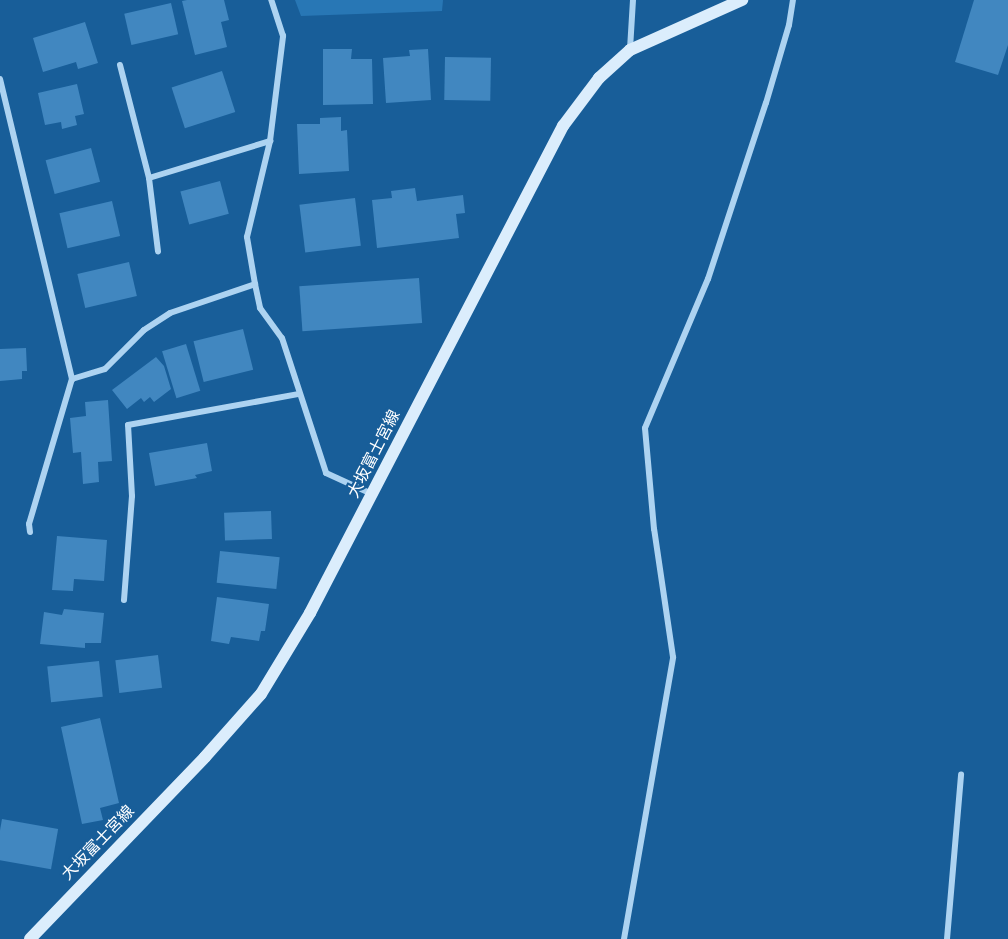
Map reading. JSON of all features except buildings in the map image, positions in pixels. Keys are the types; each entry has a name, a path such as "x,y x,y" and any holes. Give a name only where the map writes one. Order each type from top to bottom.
{"main road":[{"name":"大坂富士宮線","path":"30,939 205,757 261,694 310,613 563,126 599,78 630,50 742,0"}],"street":[{"path":"271,0 283,36 270,141 247,237 255,284 260,308 282,338 326,473 373,494"},
{"path":"630,50 633,0"},
{"path":"624,939 673,657 654,529 645,428 708,279 766,103 789,25 793,0"},
{"path":"120,65 149,178 158,251"},
{"path":"0,79 72,379 29,524 30,532"},
{"path":"149,178 270,141"},
{"path":"72,379 105,369 144,330 170,313 255,284"},
{"path":"124,600 132,496 128,425 299,394"},
{"path":"947,939 961,775"}],"shaded area":[{"path":"295,0 443,0 442,11 301,16"}]}
